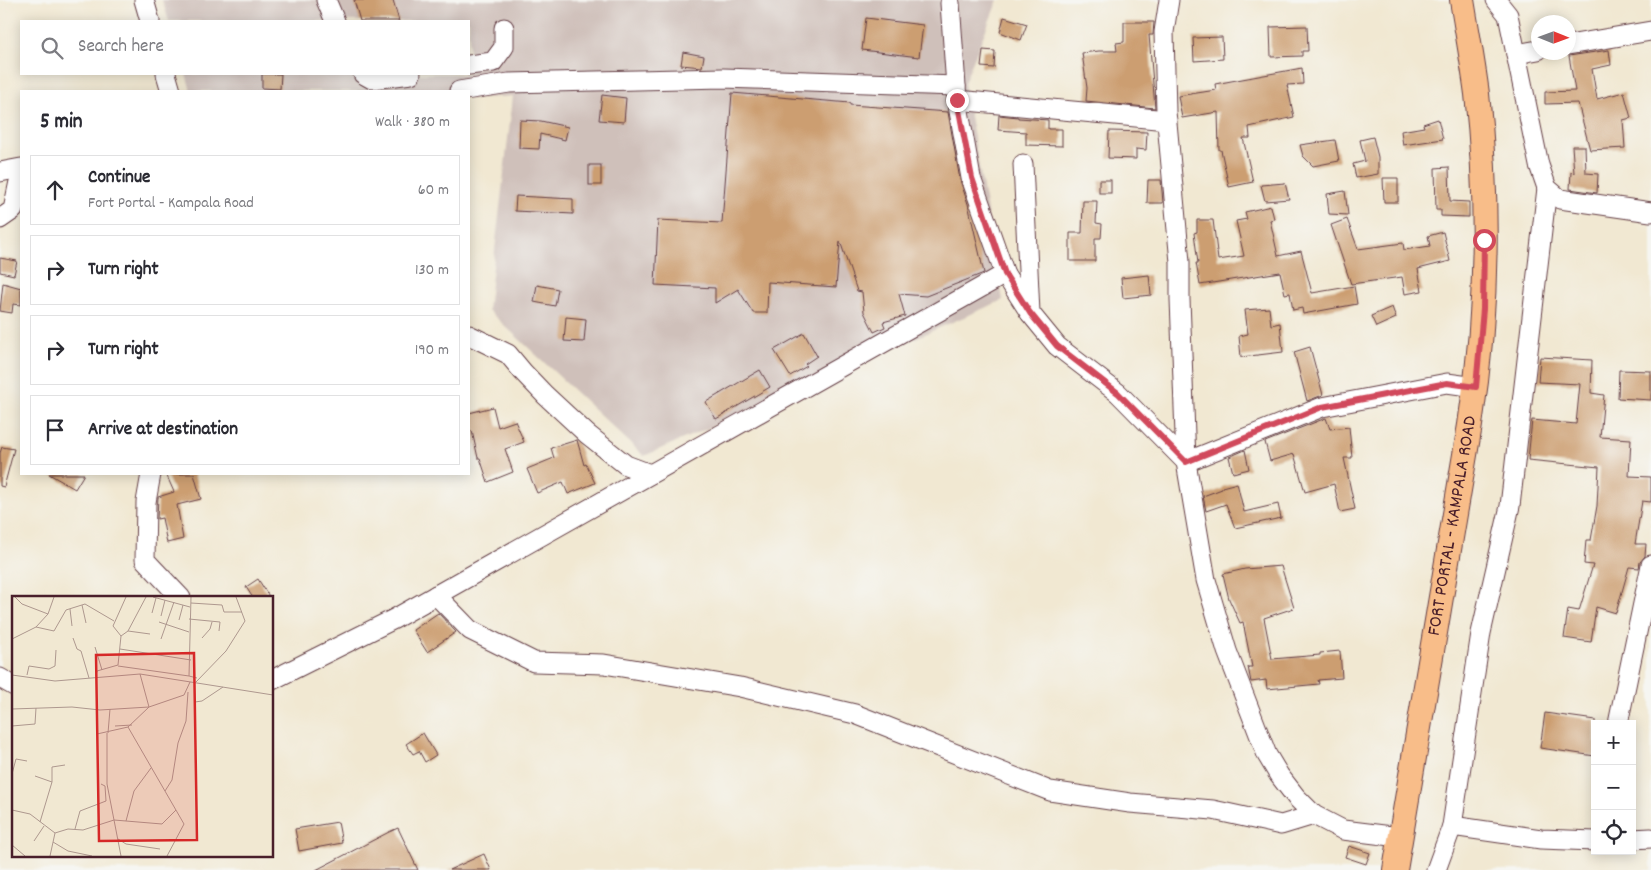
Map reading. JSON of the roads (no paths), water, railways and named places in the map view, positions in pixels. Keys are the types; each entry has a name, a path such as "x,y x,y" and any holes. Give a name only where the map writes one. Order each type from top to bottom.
{"main road":[{"name":"FORT PORTAL - KAMPALA ROAD","path":"1395,870 1476,387 1483,309 1483,165 1477,94 1462,0"}],"street":[{"path":"144,0 150,20"},
{"path":"326,0 335,20"},
{"path":"1169,0 1164,32 1167,120 1180,262 1186,462 1206,580 1227,651 1267,755 1296,797 1314,816 1343,830 1400,837"},
{"path":"1436,870 1452,826 1481,633 1510,506 1547,188 1539,165 1508,15 1496,0"},
{"path":"950,3 957,93 972,178 1005,274 1030,313 1057,346 1118,393 1186,462"},
{"path":"470,66 493,62 504,47 504,28"},
{"path":"1576,44 1651,31"},
{"path":"1516,54 1531,51"},
{"path":"166,75 171,90"},
{"path":"365,75 372,79 403,75"},
{"path":"465,90 509,83 722,78 957,93 1167,120"},
{"path":"1023,164 1030,313"},
{"path":"0,172 20,170"},
{"path":"0,219 13,210 20,175"},
{"path":"1547,188 1560,199 1651,212"},
{"path":"274,679 436,595 1005,274"},
{"path":"470,335 508,354 545,395 587,434 626,465 650,474"},
{"path":"1186,462 1322,407 1447,383 1476,387"},
{"path":"151,475 146,502 145,560 179,596"},
{"path":"1619,720 1651,565"},
{"path":"436,595 470,630 534,662 604,664 740,687 855,714 1050,791 1130,803 1213,810 1281,825 1314,816"},
{"path":"0,678 12,685"},
{"path":"1452,826 1541,839 1591,839"},
{"path":"1636,839 1651,838"}]}
